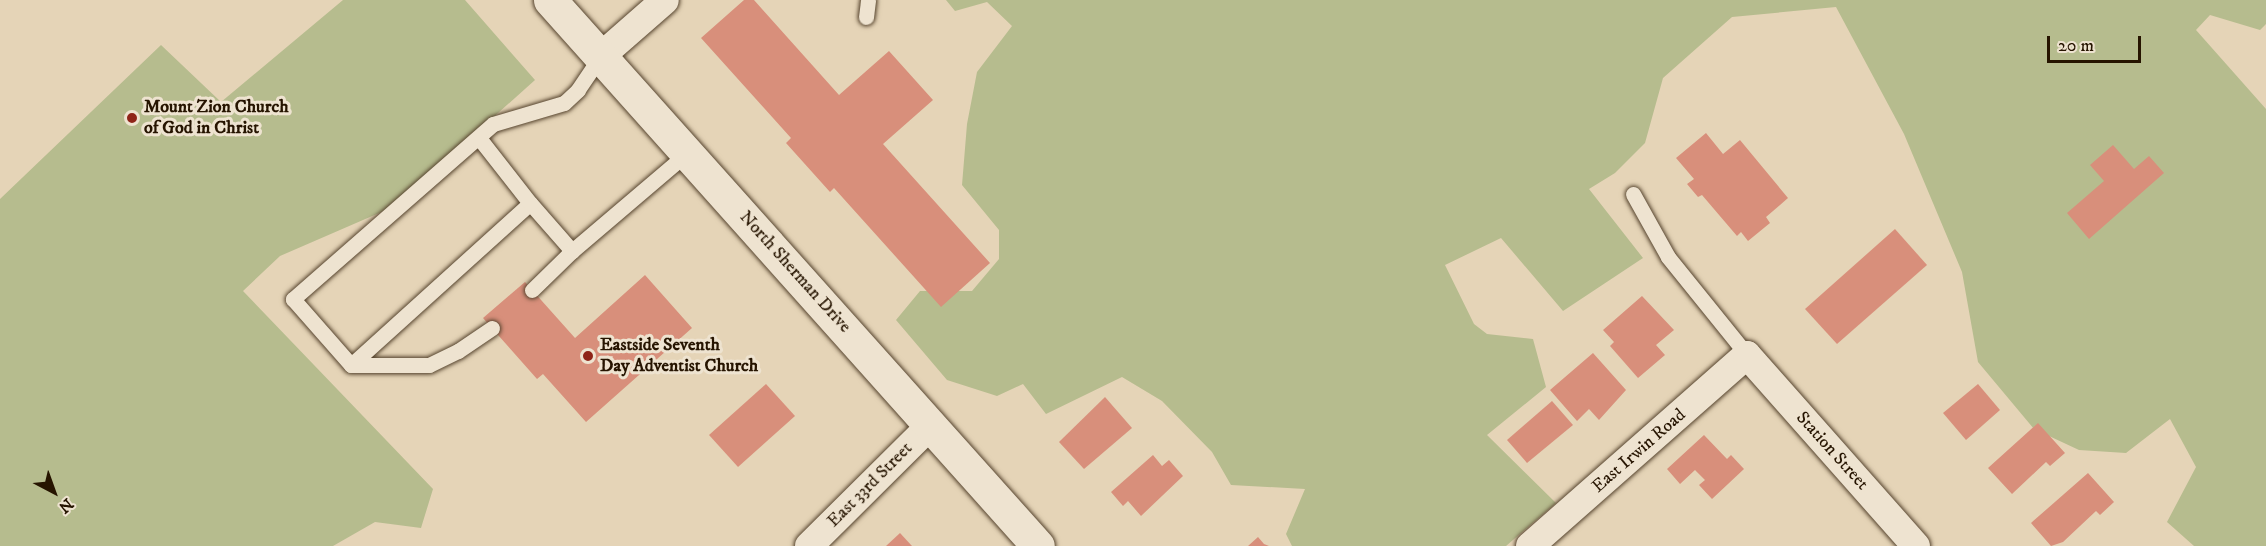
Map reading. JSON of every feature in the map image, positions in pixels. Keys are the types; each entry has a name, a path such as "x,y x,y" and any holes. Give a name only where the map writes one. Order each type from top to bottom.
{"main road":[{"name":"North Sherman Drive","path":"550,0 932,424 1038,546"}],"street":[{"path":"600,57 665,0"},
{"name":"East Irwin Road","path":"1530,546 1748,355"},
{"name":"Station Street","path":"1748,355 1916,546"},
{"name":"East 33rd Street","path":"808,546 932,424"}],"lane":[{"path":"866,17 868,0"},
{"path":"492,328 458,351 429,365 351,364 293,299 493,124 564,103 578,90 600,57"},
{"path":"479,138 530,203 572,251"},
{"path":"532,290 572,251 687,153"},
{"path":"1633,194 1668,257 1748,355"},
{"path":"351,364 530,203"}],"green space":[{"path":"343,0 465,0 535,80 393,207 280,256 243,291 433,489 421,528 375,522 333,546 0,546 0,199 161,45 221,102"},
{"path":"946,0 2266,0 2266,24 2260,30 2210,15 2196,30 2266,109 2266,546 2194,546 2167,522 2196,467 2170,419 2126,453 2079,450 2034,429 1978,362 1962,272 1904,134 1836,7 1732,17 1663,78 1645,143 1615,173 1589,189 1643,258 1563,311 1501,238 1445,265 1474,324 1487,334 1533,339 1546,387 1487,435 1556,503 1506,546 1292,546 1286,534 1305,489 1231,485 1212,452 1162,401 1122,377 1046,414 1023,384 997,396 947,380 896,320 920,291 972,291 999,259 999,230 962,185 967,124 977,72 1012,26 987,2 955,11"}],"building":[{"path":"744,0 754,0 839,95 889,51 933,100 883,144 990,263 941,307 834,188 830,192 786,143 791,138 701,38"},
{"path":"1706,133 1723,154 1740,140 1788,198 1766,217 1770,223 1748,241 1741,232 1737,236 1702,195 1698,197 1687,184 1694,179 1676,158"},
{"path":"2113,145 2134,169 2149,156 2164,173 2089,239 2067,213 2104,181 2090,165"},
{"path":"1895,229 1927,265 1837,344 1805,309"},
{"name":"Eastside Seventh Day Adventist Church","path":"645,275 692,328 586,422 543,374 537,379 483,318 525,282 575,338"},
{"path":"1642,296 1674,330 1656,345 1665,355 1638,378 1610,346 1614,342 1603,330"},
{"path":"1593,353 1626,390 1599,420 1589,409 1577,421 1550,390"},
{"path":"766,384 795,416 738,467 709,435"},
{"path":"1978,384 2000,410 1966,440 1943,413"},
{"path":"1105,397 1132,428 1084,469 1059,442"},
{"path":"1552,401 1573,425 1527,463 1507,440"},
{"path":"2038,423 2065,453 2050,466 2046,462 2012,494 1988,468"},
{"path":"1704,435 1727,459 1731,455 1744,469 1712,499 1699,485 1705,480 1695,470 1680,484 1667,469"},
{"path":"1153,455 1162,466 1169,460 1183,476 1141,516 1128,501 1123,506 1111,492"},
{"path":"2088,473 2114,502 2100,515 2096,511 2063,542 2051,546 2031,523"},
{"path":"900,533 912,546 886,546"},
{"path":"1258,537 1264,544 1269,546 1248,546"}],"place":[{"name":"Mount Zion Church of God in Christ","path":"132,118"},
{"name":"Eastside Seventh Day Adventist Church","path":"588,356"}]}
